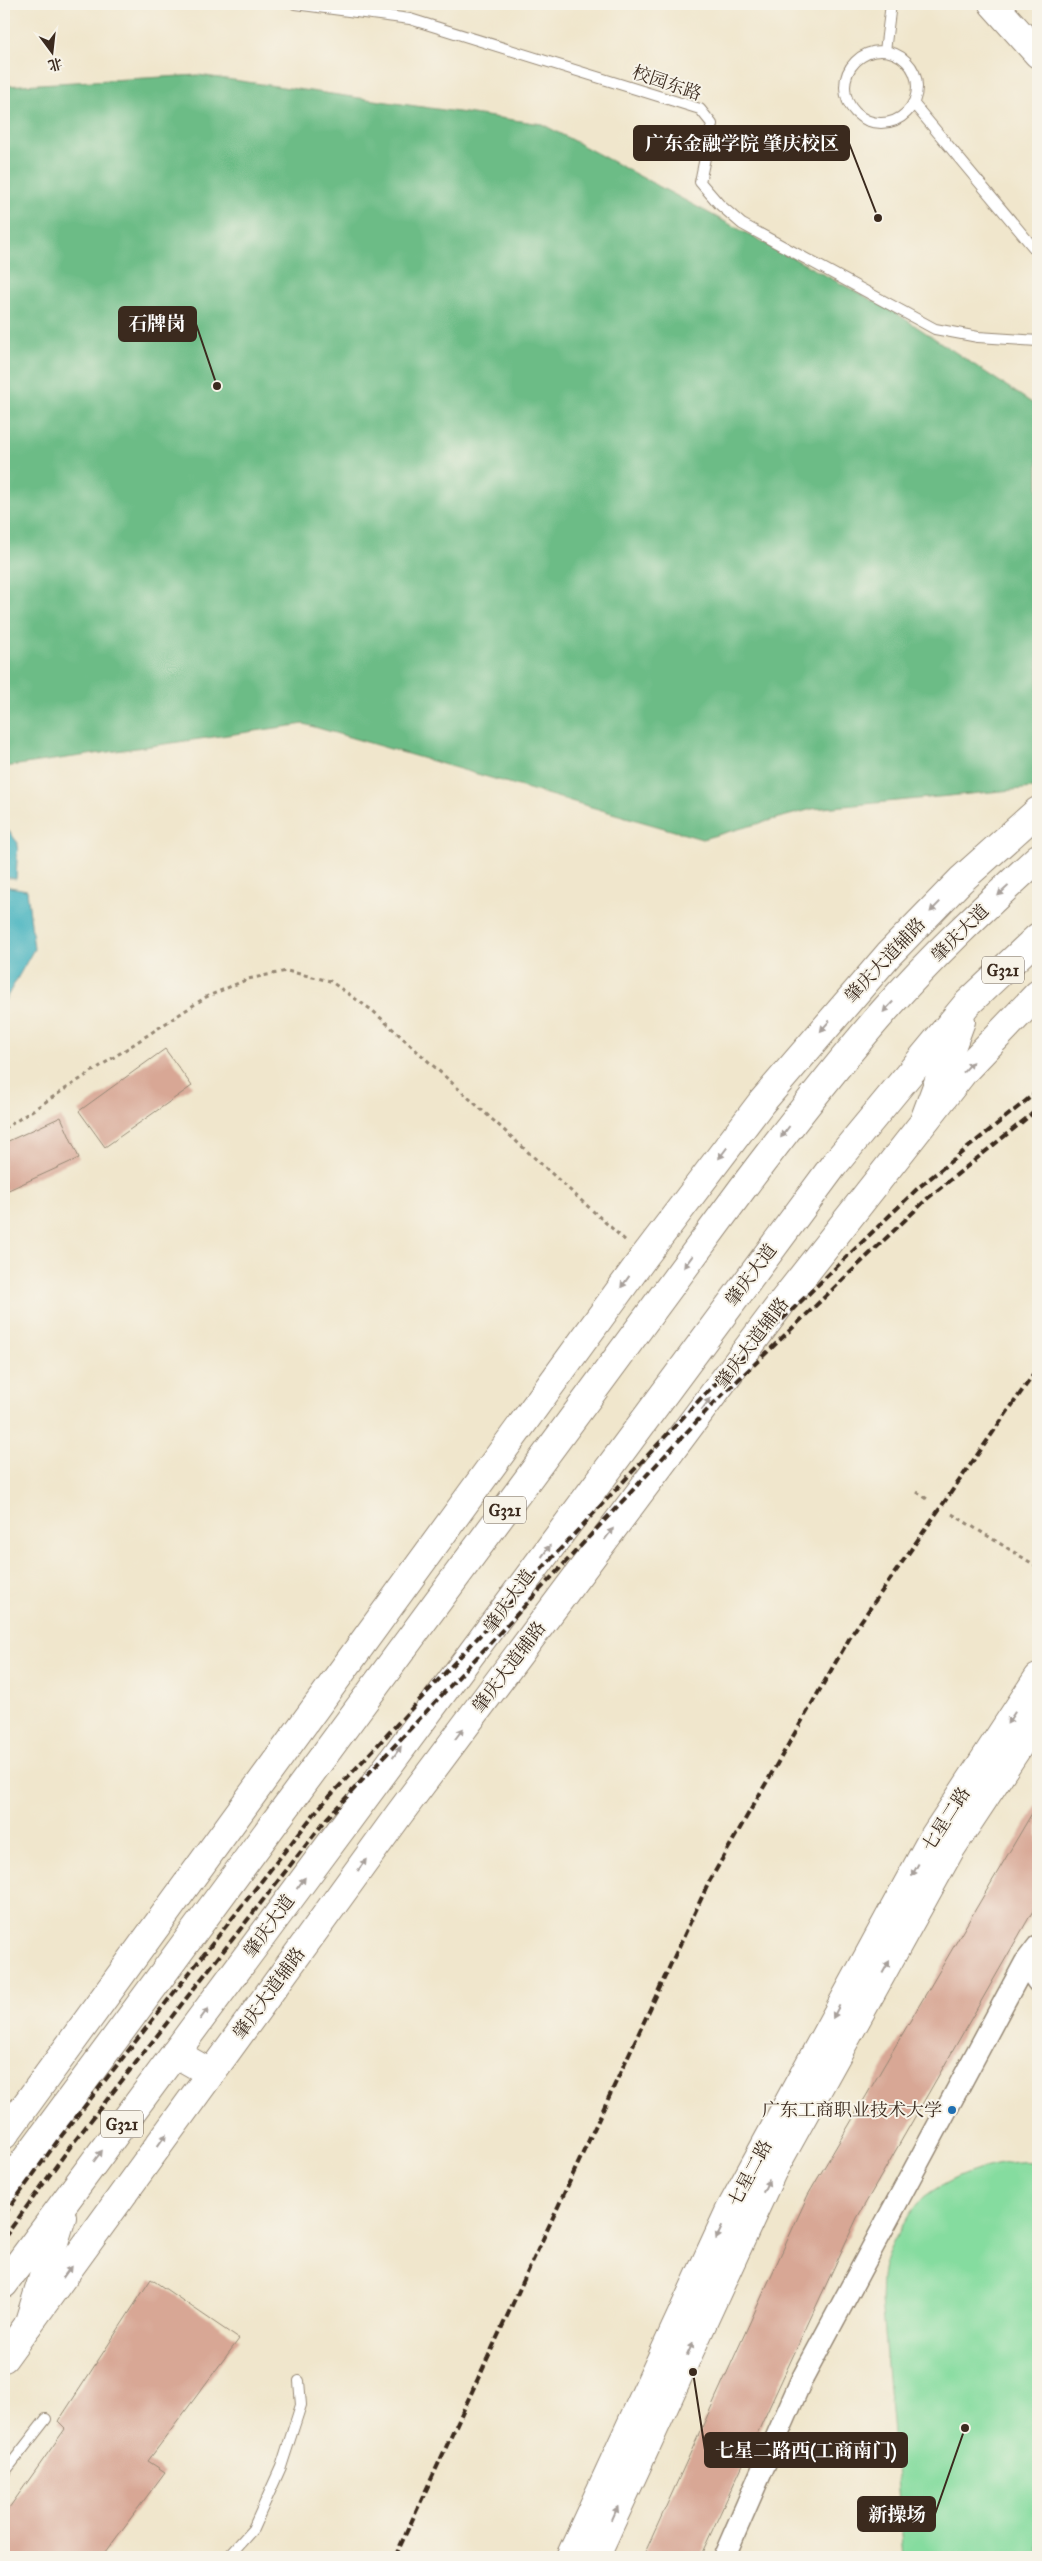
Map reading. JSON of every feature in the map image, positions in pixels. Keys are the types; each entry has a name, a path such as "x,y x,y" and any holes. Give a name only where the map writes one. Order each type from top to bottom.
{"main road":[{"path":"993,4 1038,54"},
{"name":"肇庆大道辅路","path":"4,2135 644,1257 761,1103 828,1022 889,954 961,880 1036,812"},
{"name":"肇庆大道","path":"4,2189 810,1099 885,1010 958,933 1038,858"},
{"name":"肇庆大道","path":"4,2284 833,1166 968,1004 1038,937"},
{"name":"肇庆大道辅路","path":"4,2358 400,1814 774,1312 964,1070 1038,994"},
{"path":"925,1118 968,1004"},
{"name":"七星二路","path":"570,2557 619,2446 738,2194 931,1841 1038,1678"},
{"name":"七星二路","path":"595,2557 772,2172 950,1850 1038,1717"},
{"path":"175,2053 210,2073"},
{"path":"28,2325 69,2195"}],"street":[{"path":"724,2557 801,2381 1025,1963 1038,1946"},
{"path":"1025,1963 1038,1982"}],"lane":[{"name":"校园东路","path":"295,4 410,18 700,109 712,124 700,182 719,204 742,224 935,329 978,338 1038,341"},
{"path":"885,51 891,4"},
{"path":"873,51 885,51 901,57 913,69 917,80 913,103 901,116 884,123 861,117 846,98 845,86 853,64 862,56 873,51"},
{"path":"913,103 1038,253"},
{"path":"228,2557 253,2529 281,2467 301,2405 299,2381"},
{"path":"4,2473 46,2419"}],"path":[{"path":"4,1129 206,996 248,979 287,971 330,981 373,1011 644,1257"},
{"path":"917,1492 930,1500"},
{"path":"952,1514 1038,1567"}],"green space":[{"path":"198,75 542,124 896,313 1038,407 1038,784 1033,788 812,809 702,839 304,724 4,767 4,86"},
{"path":"1038,2162 1038,2557 904,2557 881,2300 882,2276 887,2255 913,2209 924,2197 936,2189 963,2175 993,2166 1008,2163"}],"water":[{"path":"4,825 18,843 16,879 4,877"},
{"path":"4,886 27,890 34,949 4,1002"}],"building":[{"path":"165,1049 192,1086 105,1147 79,1111"},
{"path":"61,1117 79,1158 4,1192 4,1143"},
{"path":"1038,1803 1038,1902 857,2218 700,2557 643,2557 808,2195"},
{"path":"151,2279 239,2339 148,2461 165,2472 102,2557 13,2557 4,2550 4,2515 65,2429 58,2422"}],"railway":[{"path":"4,2215 59,2139 318,1809 703,1396 918,1188 1038,1091"},
{"path":"4,2238 70,2147 328,1817 712,1405 928,1198 1038,1109"},
{"path":"395,2557 709,1882 852,1634 1038,1368"}],"place":[{"name":"广东金融学院 肇庆校区","path":"878,218"},
{"name":"石牌岗","path":"217,386"},
{"name":"广东工商职业技术大学","path":"952,2110"},
{"name":"七星二路西(工商南门)","path":"693,2372"},
{"name":"新操场","path":"965,2428"}]}
